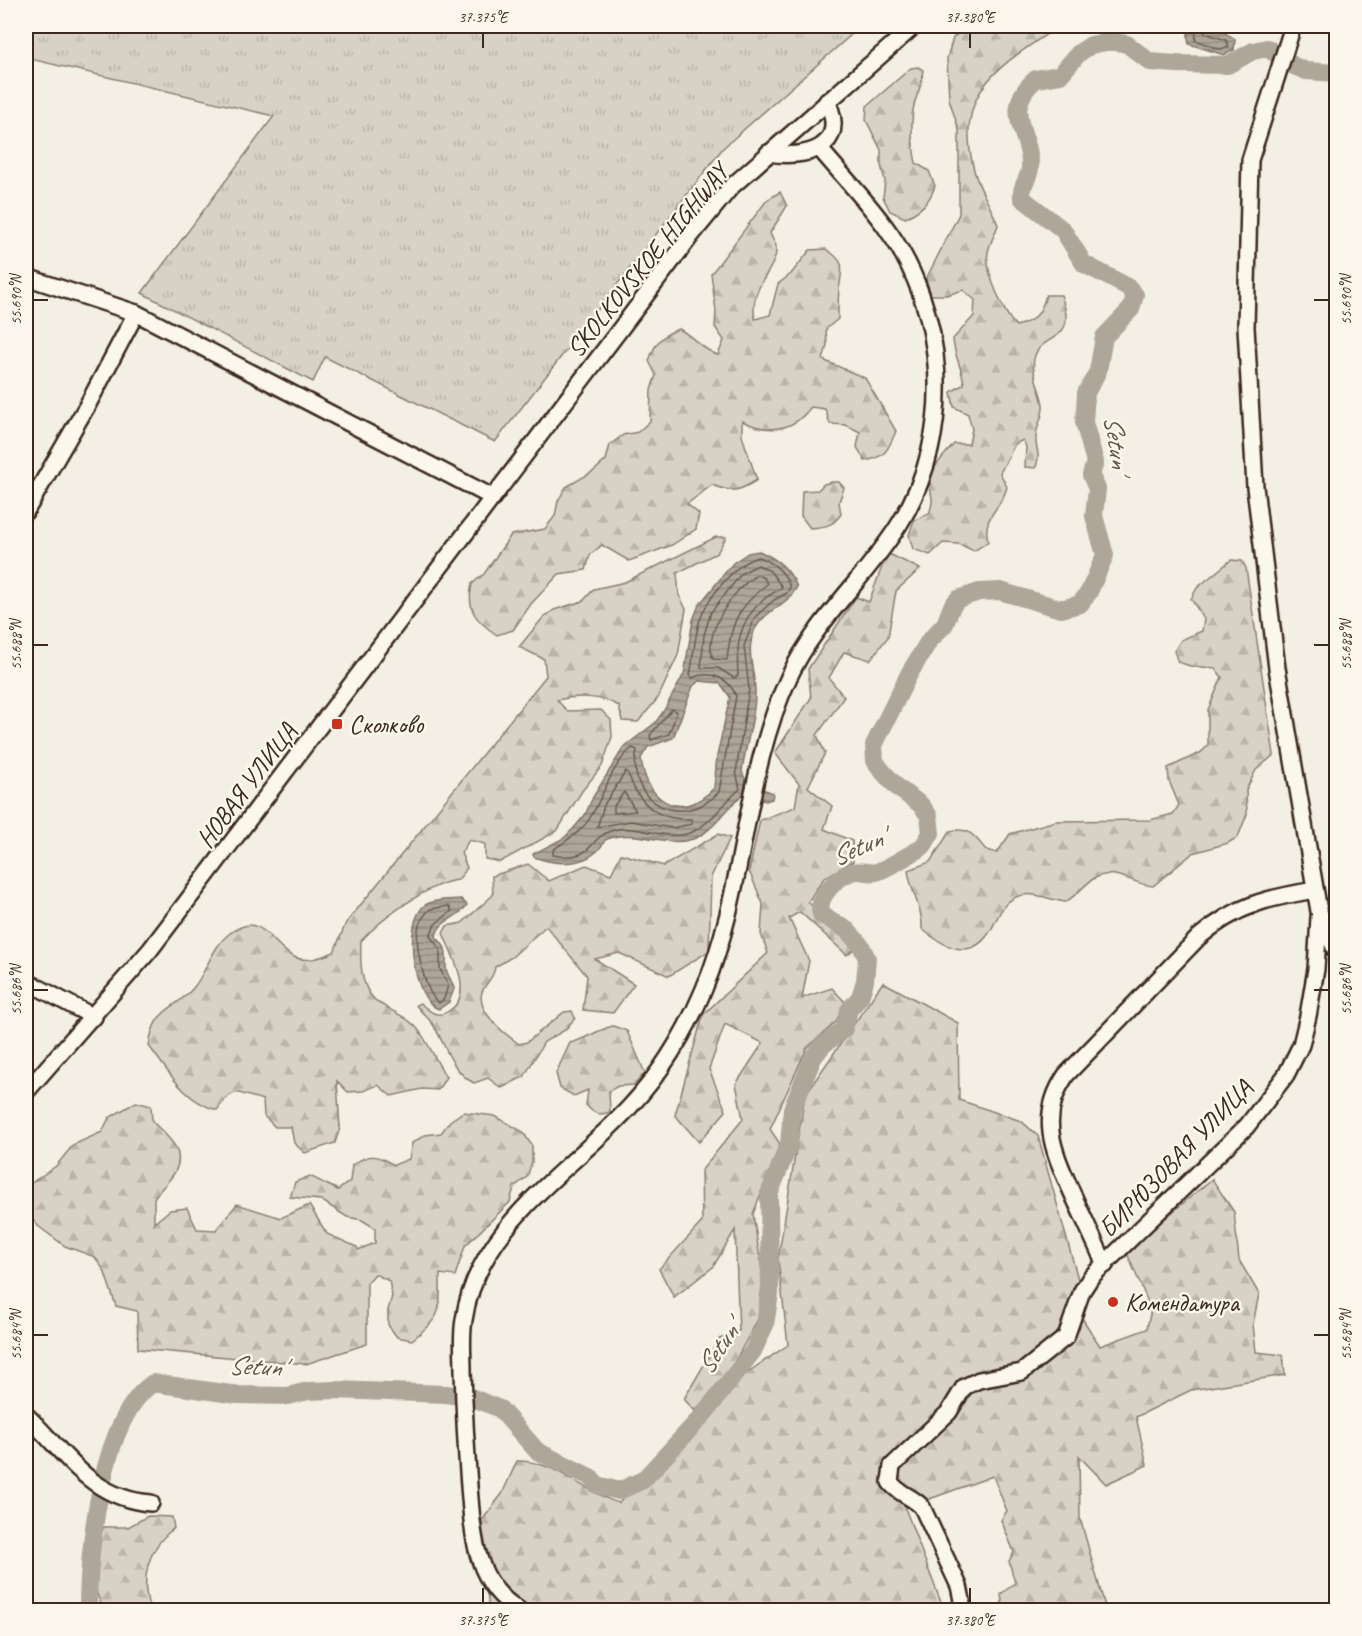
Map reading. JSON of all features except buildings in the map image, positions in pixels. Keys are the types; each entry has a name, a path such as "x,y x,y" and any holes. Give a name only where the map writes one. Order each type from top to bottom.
{"street":[{"name":"SKOLKOVSKOE HIGHWAY","path":"492,497 690,237 731,187 914,26"},
{"path":"1291,32 1273,84 1249,168 1246,327 1254,487 1277,668 1319,911 1336,952"},
{"path":"768,153 790,157 820,149 827,139 832,123 827,101"},
{"path":"519,1611 502,1600 477,1558 464,1430 463,1353 464,1319 482,1266 496,1243 532,1200 620,1118 667,1060 685,1029 724,937 757,776 774,715 790,675 827,617 873,563 914,497 932,444 937,365 932,326 920,290 885,227 820,149"},
{"path":"26,277 136,312 492,497"},
{"path":"26,511 87,406 136,312"},
{"name":"НОВАЯ УЛИЦА","path":"26,1092 94,1017 150,950 492,497"},
{"path":"1105,1264 1054,1152 1050,1118 1056,1090 1066,1076 1199,937 1222,918 1245,906 1272,897 1315,890"},
{"name":"БИРЮЗОВАЯ УЛИЦА","path":"960,1611 962,1600 959,1586 922,1507 912,1497 896,1491 890,1482 892,1466 949,1412 964,1387 979,1380 1022,1372 1066,1337 1082,1291 1091,1277 1247,1126 1286,1075 1301,1045 1317,969 1319,911"},
{"path":"26,981 94,1017"},
{"path":"26,1415 86,1479 122,1498 151,1503"}],"green space":[{"path":"26,26 861,26 723,148 495,442 325,357 313,382 142,293 274,116 26,58"},
{"path":"967,26 1059,26 1018,54 986,83 976,99 970,119 969,142 976,177 998,225 988,252 988,260 992,280 1006,312 1016,326 1023,324 1036,316 1046,295 1061,295 1066,311 1066,323 1057,336 1043,344 1034,359 1033,365 1043,405 1036,433 1038,457 1036,468 1025,467 1026,447 1023,440 1015,444 1000,473 1007,487 987,525 988,542 974,551 959,544 943,543 930,555 913,549 909,535 914,520 929,514 932,505 930,480 934,469 954,444 969,444 972,429 968,414 954,407 951,392 964,384 953,339 974,316 975,300 963,290 947,295 931,295 926,279 959,214 959,130 949,99 947,58 953,38"},
{"path":"918,67 923,70 923,74 913,108 913,148 916,163 929,171 935,186 924,205 905,218 890,211 883,197 885,181 881,165 881,150 866,120 867,106 911,68"},
{"path":"780,192 787,206 770,233 776,246 776,255 756,296 755,319 770,315 778,284 791,274 810,250 826,249 837,258 842,266 838,319 826,329 827,345 823,360 865,378 896,431 888,448 882,455 865,461 857,447 860,432 846,425 830,424 825,409 811,407 796,421 780,428 762,428 742,421 742,436 757,480 735,490 712,485 687,504 699,514 696,529 672,545 629,561 602,545 590,555 586,570 559,574 531,604 513,630 497,635 483,625 474,614 470,601 472,584 484,574 511,535 545,529 555,516 558,501 566,487 594,471 606,460 610,445 623,435 638,432 650,421 651,390 656,375 649,361 656,345 663,337 679,329 707,350 718,355 724,340 715,327 716,311 711,274 767,200"},
{"path":"839,482 844,488 839,502 841,514 828,525 810,528 801,516 802,491 818,490 824,484"},
{"path":"716,537 726,537 717,553 677,573 679,595 686,609 678,655 658,698 638,722 622,721 619,706 605,700 573,697 557,700 567,711 601,710 611,720 612,737 602,766 582,791 557,831 500,862 485,859 485,844 469,840 461,853 467,868 458,880 433,888 406,903 361,941 363,980 369,993 382,1005 409,1021 423,1036 446,1077 438,1090 422,1089 391,1096 378,1085 363,1091 348,1092 337,1081 340,1128 335,1143 305,1153 294,1143 291,1127 275,1127 264,1116 263,1100 236,1092 227,1097 217,1110 205,1106 186,1093 149,1046 152,1033 160,1016 194,987 223,939 240,927 250,925 266,932 286,952 299,959 314,959 334,952 346,923 546,676 544,659 519,647 542,619 554,610 583,601 594,589 625,582"},
{"path":"887,553 920,569 896,591 888,637 870,660 844,652 829,678 844,697 817,735 825,753 808,787 832,806 824,829 852,841 853,861 824,878 808,902 856,947 847,955 800,912 789,918 809,961 802,998 832,988 845,1002 836,1022 807,1048 770,1129 780,1144 753,1214 763,1278 758,1319 729,1372 695,1411 684,1399 719,1339 739,1331 735,1230 713,1267 674,1297 659,1269 702,1222 701,1171 743,1119 736,1084 763,1043 725,1024 709,1069 726,1111 699,1142 675,1115 703,1015 768,953 761,934 763,904 749,871 760,820 795,807 799,784 775,753 811,698 808,669 856,597 869,602"},
{"path":"1231,560 1242,561 1246,568 1274,755 1256,770 1246,790 1247,814 1238,837 1228,843 1193,853 1153,886 1110,874 1095,878 1065,902 1034,895 1016,897 1006,904 982,942 973,947 965,949 947,945 922,929 921,914 908,870 930,862 950,831 967,832 975,837 986,850 997,853 1010,834 1056,821 1150,820 1173,814 1179,805 1169,781 1168,768 1200,753 1208,746 1208,710 1222,677 1215,668 1190,666 1178,662 1174,651 1181,640 1202,631 1204,619 1191,599 1197,588"},
{"path":"718,834 730,838 711,877 709,951 669,976 619,953 595,959 634,984 613,1013 583,1010 587,976 546,926 512,957 495,967 482,992 483,1007 493,1022 519,1044 527,1042 564,1012 572,1011 575,1018 565,1030 544,1042 524,1077 504,1087 501,1088 488,1078 474,1083 460,1073 433,1025 416,1005 420,1003 430,1011 441,1014 457,1004 461,995 461,984 456,962 443,933 447,926 462,923 493,895 492,876 528,864 549,881 586,865 611,874 621,854 664,866"},
{"path":"883,982 958,1023 959,1100 1021,1121 1038,1136 1078,1279 1073,1304 1100,1346 1147,1329 1151,1309 1126,1251 1212,1179 1234,1212 1239,1260 1259,1294 1253,1324 1256,1352 1283,1355 1285,1375 1191,1390 1136,1417 1147,1465 1106,1484 1079,1456 1080,1518 1106,1610 1003,1610 1001,1594 1015,1583 1009,1561 1014,1552 1001,1520 1007,1511 993,1476 905,1508 944,1610 489,1610 480,1523 502,1494 517,1461 543,1465 619,1503 745,1374 788,1345 778,1259 805,1095"},
{"path":"613,1026 627,1031 645,1073 634,1085 618,1086 609,1091 610,1112 599,1114 586,1105 588,1090 574,1096 560,1088 556,1073 570,1043"},
{"path":"136,1102 151,1106 152,1121 169,1138 178,1156 175,1172 154,1198 154,1223 170,1210 187,1208 197,1229 216,1230 237,1204 281,1218 309,1205 327,1234 357,1247 358,1250 375,1243 375,1228 362,1220 347,1217 321,1200 290,1197 295,1182 310,1176 338,1190 350,1181 352,1165 358,1161 373,1156 394,1165 409,1159 412,1143 425,1135 441,1133 450,1121 463,1112 495,1116 523,1132 532,1146 532,1162 527,1177 514,1187 510,1202 465,1246 455,1276 440,1274 438,1312 429,1325 412,1340 397,1337 388,1325 388,1310 392,1296 389,1281 375,1274 367,1283 367,1344 306,1364 138,1349 137,1311 116,1306 104,1270 95,1257 65,1246 38,1226 28,1214 26,1195 30,1184 56,1166 73,1145 102,1132 109,1118"},
{"path":"148,1516 172,1517 174,1528 157,1545 148,1565 146,1587 150,1610 106,1610 97,1593 94,1569 100,1535 104,1527 128,1527"}],"water":[{"path":"1194,26 1210,28 1231,36 1235,39 1234,50 1224,55 1189,44 1188,34"},
{"path":"759,551 777,561 790,574 797,587 788,599 759,623 751,644 755,699 742,772 747,783 773,793 772,799 766,801 742,795 710,828 698,837 687,841 617,836 605,840 599,849 583,860 564,863 534,857 533,854 564,838 573,829 585,815 593,797 624,747 655,723 663,712 684,674 693,620 699,605 733,563 748,553","holes":["699,681 720,683 730,697 717,756 714,788 702,799 689,804 667,803 650,786 641,758 648,747 673,738 693,686"]},
{"path":"461,899 467,905 441,926 436,937 444,947 446,970 454,989 449,1002 439,1009 430,1003 417,978 412,944 414,927 418,914 425,905 437,901"}],"waterway":[{"name":"Setun'","path":"88,1610 95,1522 110,1455 121,1425 135,1400 153,1383 238,1395 288,1396 308,1391 334,1390 446,1394 473,1398 500,1409 537,1451 590,1477 597,1485 619,1491 643,1480 704,1414 753,1351 765,1325 770,1293 769,1194 789,1145 792,1109 813,1058 822,1046 844,1029 849,1010 860,997 865,981 867,958 861,946 847,930 821,914 822,901 829,888 840,878 855,871 880,871 918,850 931,833 929,816 921,805 898,788 875,761 874,745 909,674 929,641 945,624 952,606 958,599 979,592 1000,591 1061,609 1080,604 1089,592 1105,555 1094,516 1097,489 1091,475 1095,462 1084,422 1086,393 1098,371 1104,337 1131,309 1135,295 1128,287 1084,264 1063,230 1022,198 1022,189 1030,167 1027,144 1018,112 1025,90 1036,79 1060,75 1079,53 1091,45 1111,41 1127,44 1150,62 1228,65 1253,51 1267,48 1306,71 1336,73"}],"place":[{"name":"Сколково","path":"337,724"},
{"name":"Комендатура","path":"1113,1302"}]}
